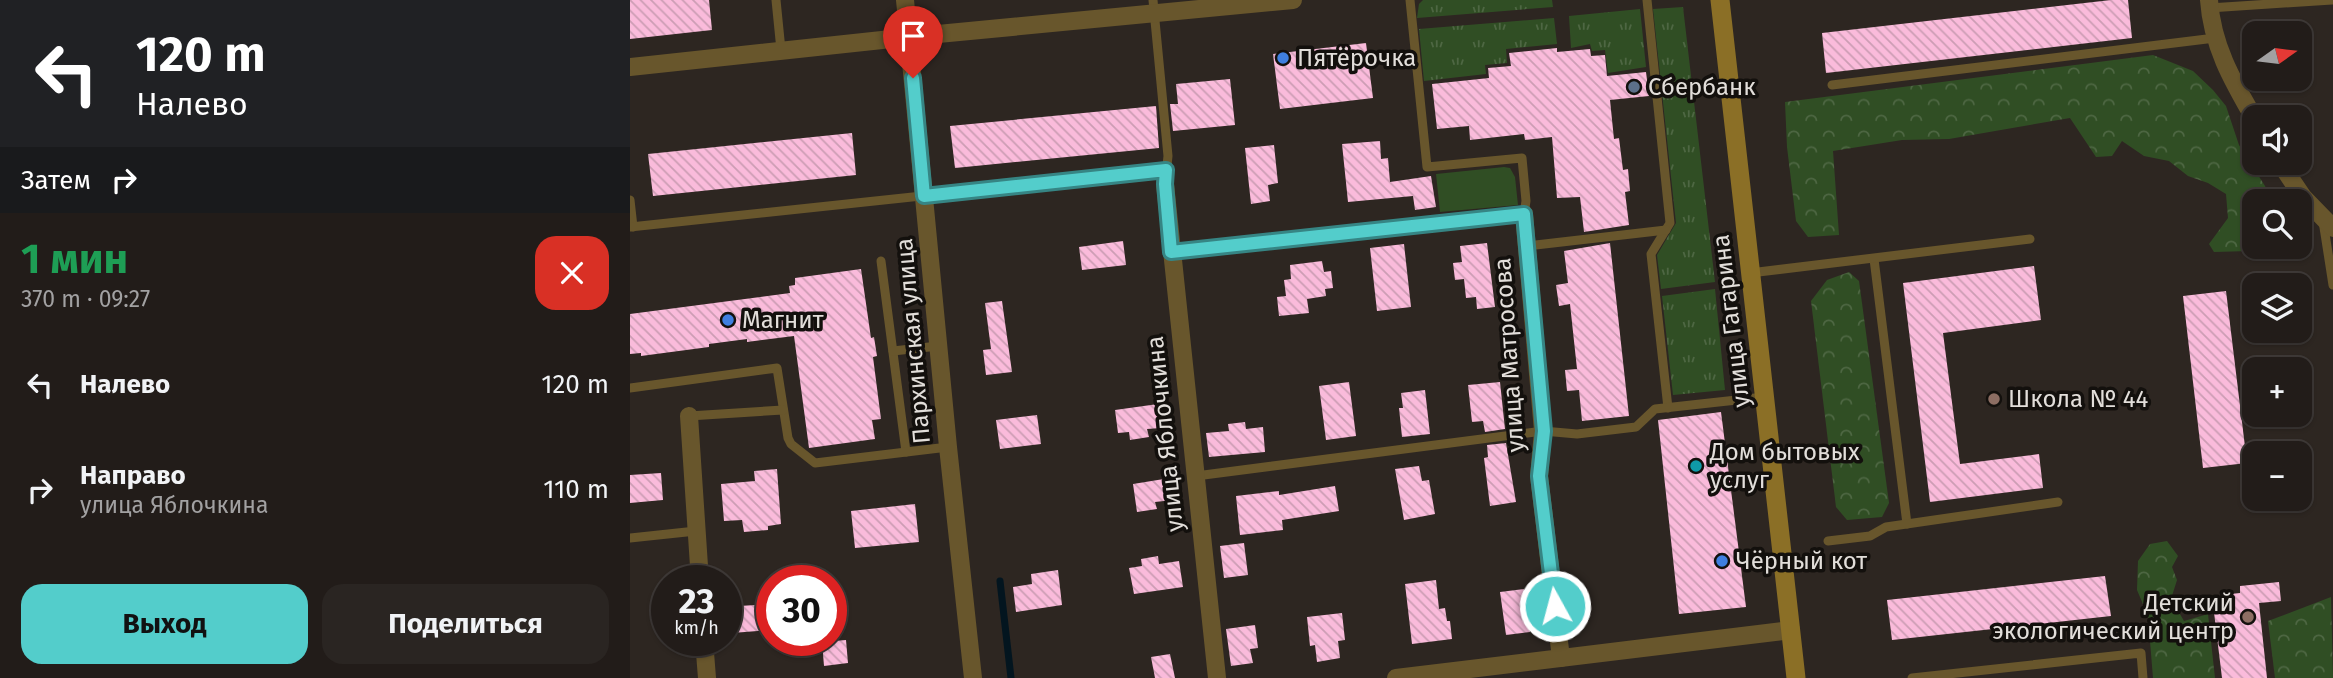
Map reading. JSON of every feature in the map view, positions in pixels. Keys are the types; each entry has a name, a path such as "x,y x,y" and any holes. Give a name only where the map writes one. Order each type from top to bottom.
{"main road":[{"name":"улица Гагарина","path":"1720,0 1796,678"}],"street":[{"name":"Пархинская улица","path":"905,0 973,678"},
{"path":"630,67 909,37 1153,6 1293,0"},
{"path":"2209,4 2215,38 2226,68 2247,105"},
{"path":"2288,175 2303,197 2328,223"},
{"name":"улица Яблочкина","path":"1166,177 1171,252 1217,678"},
{"name":"улица Матросова","path":"1524,214 1544,431 1539,476 1562,658"},
{"path":"689,416 699,565"},
{"path":"1396,678 1791,630"},
{"path":"706,656 708,678"}],"lane":[{"path":"776,0 781,50"},
{"path":"1171,252 1524,214 1526,201 1522,158 1427,167 1410,0"},
{"path":"1647,0 1670,223 1651,254 1668,408"},
{"path":"2209,4 2332,0"},
{"path":"630,200 631,227 924,196 1166,177 1168,156 1153,6"},
{"path":"1832,85 2215,38"},
{"path":"2328,223 2333,285"},
{"path":"1527,246 1666,230"},
{"path":"1750,273 2030,239"},
{"path":"1874,259 1907,524"},
{"path":"881,261 906,452"},
{"path":"893,351 938,346"},
{"path":"630,388 777,368 791,444 815,463 948,447"},
{"path":"1194,477 1544,431 1577,434 1636,427 1655,409 1764,397"},
{"path":"689,416 783,410"},
{"path":"1828,541 1870,536 1886,527 2058,502"},
{"path":"630,538 696,531"},
{"path":"1912,678 2140,653 2143,678"}],"green space":[{"path":"1423,0 1552,0 1553,7 1417,18 1419,4"},
{"path":"1683,7 1715,282 1661,289 1657,255 1676,223 1653,9"},
{"path":"1640,9 1646,67 1608,73 1605,50 1592,51 1590,44 1571,48 1569,16"},
{"path":"1554,18 1557,44 1506,49 1507,63 1485,65 1486,74 1424,81 1419,29"},
{"path":"2153,55 2193,71 2213,90 2226,106 2242,150 2242,175 2258,175 2266,189 2242,189 2242,251 2214,252 2209,244 2228,218 2226,194 2208,183 2188,176 2169,161 2144,156 2122,141 2112,156 2096,157 2070,118 1949,139 1902,140 1833,151 1839,235 1808,237 1796,221 1787,147 1785,102"},
{"path":"1510,168 1515,177 1518,205 1440,212 1436,174"},
{"path":"1849,272 1859,281 1889,503 1882,517 1847,520 1836,507 1811,301 1827,280"},
{"path":"1715,289 1725,390 1673,395 1662,296"},
{"path":"2167,541 2178,556 2172,567 2177,580 2171,599 2184,621 2208,614 2215,678 2153,678 2148,616 2137,590 2138,561 2150,544"},
{"path":"2331,597 2333,678 2275,678 2268,621"}],"building":[{"path":"630,0 709,0 712,30 630,39"},
{"path":"2128,0 2132,38 1826,73 1822,33"},
{"path":"1366,43 1373,98 1280,109 1273,54"},
{"path":"1557,48 1557,52 1590,49 1591,56 1605,55 1607,76 1646,72 1649,96 1610,100 1614,139 1619,138 1623,170 1628,169 1630,191 1625,192 1629,225 1584,232 1580,197 1557,198 1552,137 1525,140 1524,134 1470,140 1469,126 1437,129 1432,84 1489,78 1488,68 1511,66 1509,53"},
{"path":"1230,79 1235,125 1173,131 1170,104 1178,104 1176,84"},
{"path":"1156,106 1159,148 955,168 950,126"},
{"path":"852,133 856,175 653,196 648,154"},
{"path":"1380,141 1381,159 1388,158 1390,182 1431,176 1436,207 1415,210 1413,196 1348,202 1342,144"},
{"path":"1274,145 1278,183 1268,185 1270,201 1251,204 1245,148"},
{"path":"1123,241 1126,265 1082,270 1079,247"},
{"path":"1487,243 1495,307 1477,309 1476,297 1466,298 1464,279 1455,280 1453,263 1462,262 1460,246"},
{"path":"1610,243 1629,416 1582,421 1579,390 1567,391 1565,370 1577,369 1570,304 1559,306 1556,285 1568,283 1564,251"},
{"path":"1404,244 1411,307 1377,311 1370,248"},
{"path":"1322,261 1324,272 1331,271 1333,288 1325,289 1326,296 1307,299 1309,313 1279,316 1277,297 1286,296 1284,280 1291,279 1290,265"},
{"path":"2034,266 2041,320 1943,333 1960,464 2039,454 2043,488 1930,502 1903,283"},
{"path":"861,269 871,338 874,337 877,356 873,357 881,419 872,420 875,439 809,448 794,336 747,342 747,339 641,356 641,353 630,354 630,314 790,293 789,286 795,285 795,278"},
{"path":"2226,291 2244,441 2242,441 2242,464 2203,468 2183,296"},
{"path":"1002,301 1012,372 986,375 983,350 991,349 985,303"},
{"path":"1349,382 1356,436 1326,440 1319,386"},
{"path":"1500,382 1505,429 1485,432 1483,421 1472,422 1468,385"},
{"path":"1425,390 1430,434 1402,437 1399,408 1403,408 1401,393"},
{"path":"1158,404 1161,428 1147,429 1149,437 1130,440 1129,432 1118,433 1115,410"},
{"path":"1721,412 1746,607 1679,614 1658,420"},
{"path":"1037,415 1041,444 1000,449 996,420"},
{"path":"1245,422 1246,429 1263,427 1265,452 1209,457 1206,433 1229,431 1228,424"},
{"path":"1506,443 1516,502 1490,506 1484,458 1488,457 1487,445"},
{"path":"1419,466 1422,481 1429,480 1435,514 1404,520 1395,469"},
{"path":"777,469 781,524 768,526 768,530 744,532 742,520 724,521 721,484 755,481 754,471"},
{"path":"661,473 663,500 630,503 630,475"},
{"path":"1170,478 1173,500 1155,502 1157,509 1137,512 1133,484"},
{"path":"1335,486 1339,511 1282,520 1283,530 1240,535 1236,496 1279,491 1279,495"},
{"path":"915,504 919,542 855,548 851,511"},
{"path":"1244,543 1248,575 1224,578 1220,546"},
{"path":"1158,556 1159,564 1179,561 1183,587 1134,594 1129,568 1142,566 1141,559"},
{"path":"1058,570 1062,605 1016,612 1013,587 1032,584 1031,574"},
{"path":"2105,576 2111,616 1892,640 1887,600"},
{"path":"1436,580 1439,609 1445,608 1452,639 1412,644 1405,584"},
{"path":"2279,582 2281,601 2259,603 2267,678 2222,678 2212,596 2240,593 2240,586"},
{"path":"1524,589 1530,632 1506,635 1500,592"},
{"path":"756,605 756,631 742,632 742,606"},
{"path":"1342,613 1345,640 1338,641 1340,658 1317,662 1315,645 1310,646 1307,617"},
{"path":"1255,625 1258,648 1250,649 1253,663 1231,666 1226,629"},
{"path":"847,652 848,663 824,666 823,656 847,656"},
{"path":"1170,654 1175,678 1155,678 1151,657"}],"waterway":[{"path":"1000,581 1011,678"}],"place":[{"name":"Пятёрочка","path":"1283,58"},
{"name":"Сбербанк","path":"1634,87"},
{"name":"Магнит","path":"728,320"},
{"name":"Школа № 44","path":"1994,399"},
{"name":"Дом бытовых услуг","path":"1696,466"},
{"name":"Чёрный кот","path":"1722,561"},
{"name":"Детский экологический центр","path":"2248,617"}],"route":[{"path":"913,78 924,196 1166,170 1171,252 1524,214 1544,431 1539,476 1555,606"}]}
